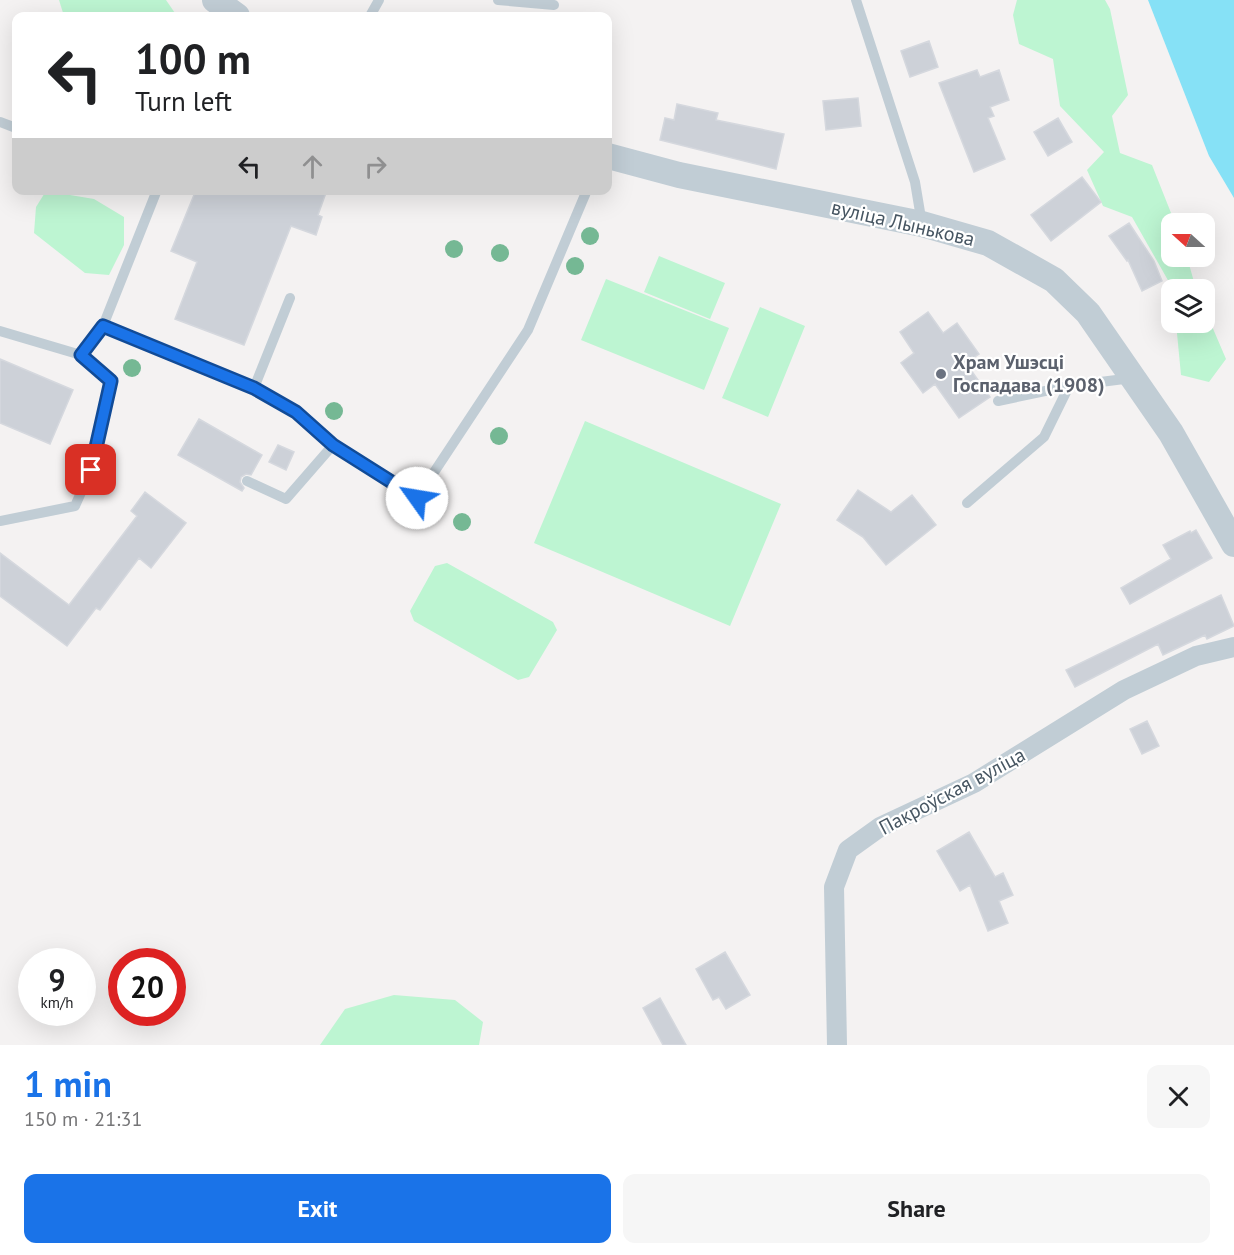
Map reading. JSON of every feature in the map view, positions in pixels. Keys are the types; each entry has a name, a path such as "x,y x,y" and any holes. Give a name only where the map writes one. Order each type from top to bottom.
{"street":[{"path":"215,0 232,12"},
{"name":"вуліца Лынькова","path":"612,157 690,178 922,224 988,243 1054,280 1088,313 1133,378 1171,434 1234,544"},
{"name":"Пакроўская вуліца","path":"837,1045 834,887 848,850 880,827 984,777 1124,690 1196,656 1234,647"}],"lane":[{"path":"498,0 554,6"},
{"path":"856,0 915,182 922,224"},
{"path":"81,355 103,326 155,195"},
{"path":"103,326 254,388 296,412 333,445 417,498 528,330 584,195"},
{"path":"254,388 290,298"},
{"path":"0,330 81,355 111,381 91,470 75,506 0,521"},
{"path":"998,401 1069,386 1133,378"},
{"path":"967,502 1044,437 1069,386"},
{"path":"247,481 286,500 333,445"}],"green space":[{"path":"59,0 166,0 174,12 63,12"},
{"path":"1017,0 1105,0 1110,9 1128,95 1112,116 1120,153 1152,165 1171,213 1161,213 1161,267 1190,267 1193,279 1167,279 1132,217 1103,206 1087,170 1104,152 1060,106 1053,59 1019,44 1013,15"},
{"path":"44,195 70,195 94,199 124,217 124,245 109,275 85,273 34,233 36,207"},
{"path":"659,256 725,283 710,319 644,292"},
{"path":"606,279 729,328 704,390 581,340"},
{"path":"760,307 805,326 768,417 722,398"},
{"path":"1177,333 1215,333 1226,359 1209,382 1181,375"},
{"path":"585,421 781,504 730,626 534,543"},
{"path":"447,563 553,622 557,630 529,677 518,680 414,621 410,611 435,566"},
{"path":"394,995 455,1000 483,1022 479,1045 320,1045 345,1009"}],"water":[{"path":"1148,0 1234,0 1234,198 1209,156"}],"building":[{"path":"929,41 938,67 910,77 901,51"},
{"path":"977,70 980,77 999,70 1009,100 990,107 994,116 988,118 1005,159 974,172 939,83"},
{"path":"858,98 861,126 826,130 823,101"},
{"path":"677,104 718,113 716,120 784,134 776,169 660,140 665,118 674,120"},
{"path":"1058,118 1072,142 1048,156 1034,132"},
{"path":"1082,177 1101,202 1051,241 1031,215"},
{"path":"194,195 325,195 318,215 322,217 316,235 291,226 244,345 175,319 197,262 171,251"},
{"path":"1129,223 1154,261 1161,282 1142,291 1128,260 1109,236"},
{"name":"Храм Ушэсці Госпадава (1908)","path":"928,312 943,333 957,323 979,354 966,363 990,397 959,418 935,384 923,393 901,363 914,353 900,332"},
{"path":"0,359 73,390 50,444 0,423"},
{"path":"199,419 262,455 251,475 246,474 241,477 240,482 244,488 242,491 178,455"},
{"path":"278,445 294,452 286,470 269,462"},
{"path":"858,490 891,512 912,495 936,525 886,565 863,537 837,520"},
{"path":"145,492 186,523 151,568 139,558 100,610 96,608 67,646 0,596 0,553 69,605 137,516 131,511"},
{"path":"1196,530 1212,558 1130,604 1121,588 1171,559 1163,545"},
{"path":"1221,595 1234,626 1207,639 1205,635 1163,655 1158,644 1075,687 1066,670"},
{"path":"1147,721 1159,746 1142,754 1130,729"},
{"path":"969,832 995,877 1003,873 1013,895 999,901 1008,923 988,931 970,885 960,891 937,851"},
{"path":"725,952 750,995 726,1009 719,997 713,1000 696,969"},
{"path":"660,998 686,1045 663,1045 643,1008"}],"place":[{"name":"Храм Ушэсці Госпадава (1908)","path":"941,374"}],"route":[{"path":"91,470 111,381 81,355 103,326 254,388 296,412 333,445 417,498"}]}
